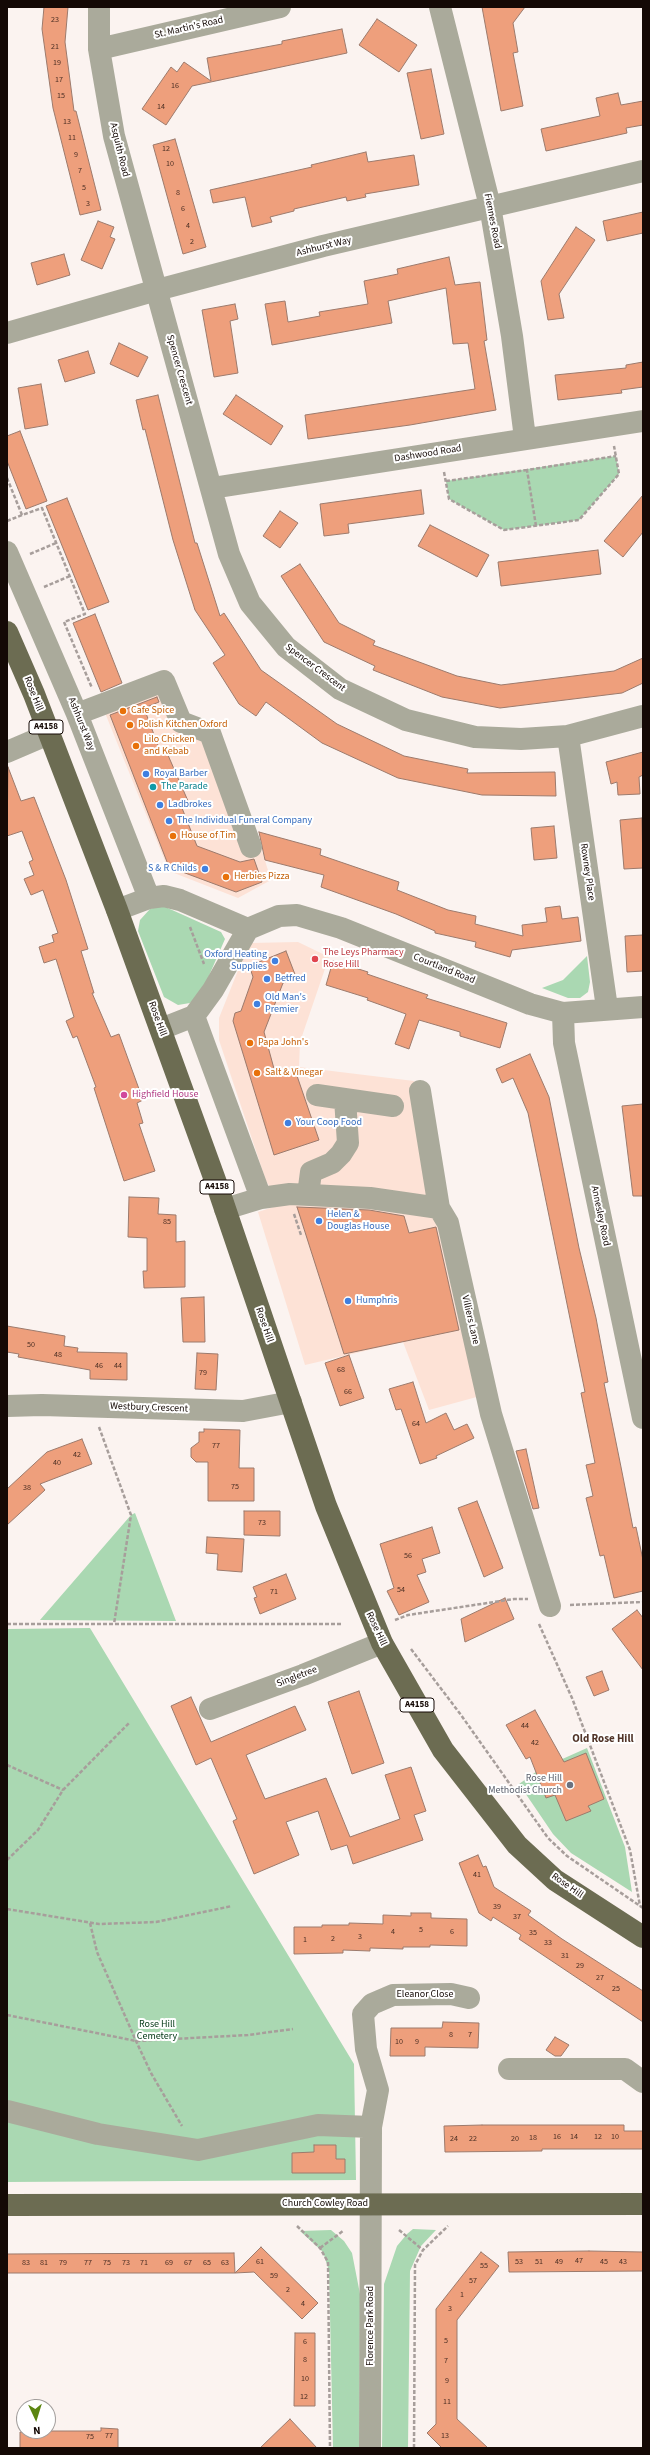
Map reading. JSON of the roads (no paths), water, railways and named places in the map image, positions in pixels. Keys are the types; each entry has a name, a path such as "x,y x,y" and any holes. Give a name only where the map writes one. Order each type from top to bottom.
{"main road":[{"name":"Rose Hill","path":"7,632 118,910 225,1209 326,1506 382,1643 443,1750 518,1845 555,1880 643,1937"},
{"name":"Church Cowley Road","path":"7,2205 471,2203 643,2204"}],"street":[{"name":"Asquith Road","path":"99,7 99,49 114,136 157,290"},
{"name":"St. Martin's Road","path":"99,49 280,7"},
{"name":"Fiennes Road","path":"440,7 490,206 512,336 524,438"},
{"name":"Ashhurst Way","path":"7,333 157,290 490,206 643,171"},
{"name":"Spencer Crescent","path":"157,290 229,554 250,603 286,647 340,689 406,720 475,737 521,739 568,736 643,716"},
{"name":"Dashwood Road","path":"212,488 524,438 643,421"},
{"name":"Ashhurst Way","path":"17,553 77,714 149,898"},
{"path":"77,714 164,680 181,722 210,733 251,847"},
{"path":"7,752 49,734"},
{"name":"Rowney Place","path":"568,736 607,1008"},
{"path":"118,910 149,898 164,896 180,900 248,929 214,990 194,1016 161,1029"},
{"name":"Courtland Road","path":"248,929 279,916 297,915 341,928 530,1004 564,1013 643,1006"},
{"name":"Annesley Road","path":"564,1013 564,1043 643,1418"},
{"path":"194,1016 261,1198"},
{"name":"Villiers Lane","path":"420,1091 439,1208 448,1223 491,1414 539,1611"},
{"path":"317,1095 393,1106"},
{"path":"308,1195 311,1172 332,1163 348,1144 346,1099"},
{"path":"225,1209 261,1198 290,1194 370,1198 439,1208"},
{"name":"Westbury Crescent","path":"7,1406 91,1406 243,1411 258,1410 291,1402"},
{"name":"Singletree","path":"210,1709 303,1676 382,1643"},
{"name":"Eleanor Close","path":"372,2204 371,2127 378,2090 366,2049 363,2014 372,2004 393,1995 451,1994 469,1998"},
{"path":"509,2069 625,2070 643,2082"},
{"path":"7,2111 98,2134 198,2150 318,2125 371,2127"},
{"name":"Florence Park Road","path":"370,2448 372,2204"}],"place":[{"name":"Cafe Spice","path":"123,711"},
{"name":"Polish Kitchen Oxford","path":"130,725"},
{"name":"Lilo Chicken and Kebab","path":"136,746"},
{"name":"Royal Barber","path":"146,774"},
{"name":"The Parade","path":"153,787"},
{"name":"Ladbrokes","path":"160,805"},
{"name":"The Individual Funeral Company","path":"169,821"},
{"name":"House of Tim","path":"173,836"},
{"name":"S & R Childs","path":"205,869"},
{"name":"Herbies Pizza","path":"226,877"},
{"name":"The Leys Pharmacy Rose Hill","path":"315,959"},
{"name":"Oxford Heating Supplies","path":"275,961"},
{"name":"Betfred","path":"267,979"},
{"name":"Old Man's Premier","path":"257,1004"},
{"name":"Papa John's","path":"250,1043"},
{"name":"Salt & Vinegar","path":"257,1073"},
{"name":"Highfield House","path":"124,1095"},
{"name":"Your Coop Food","path":"288,1123"},
{"name":"Helen & Douglas House","path":"319,1221"},
{"name":"Humphris","path":"348,1301"},
{"name":"Rose Hill Methodist Church","path":"570,1785"}],"district":[{"name":"Old Rose Hill","path":"603,1740"}],"park label":[{"name":"Rose Hill Cemetery","path":"157,2030"}]}
